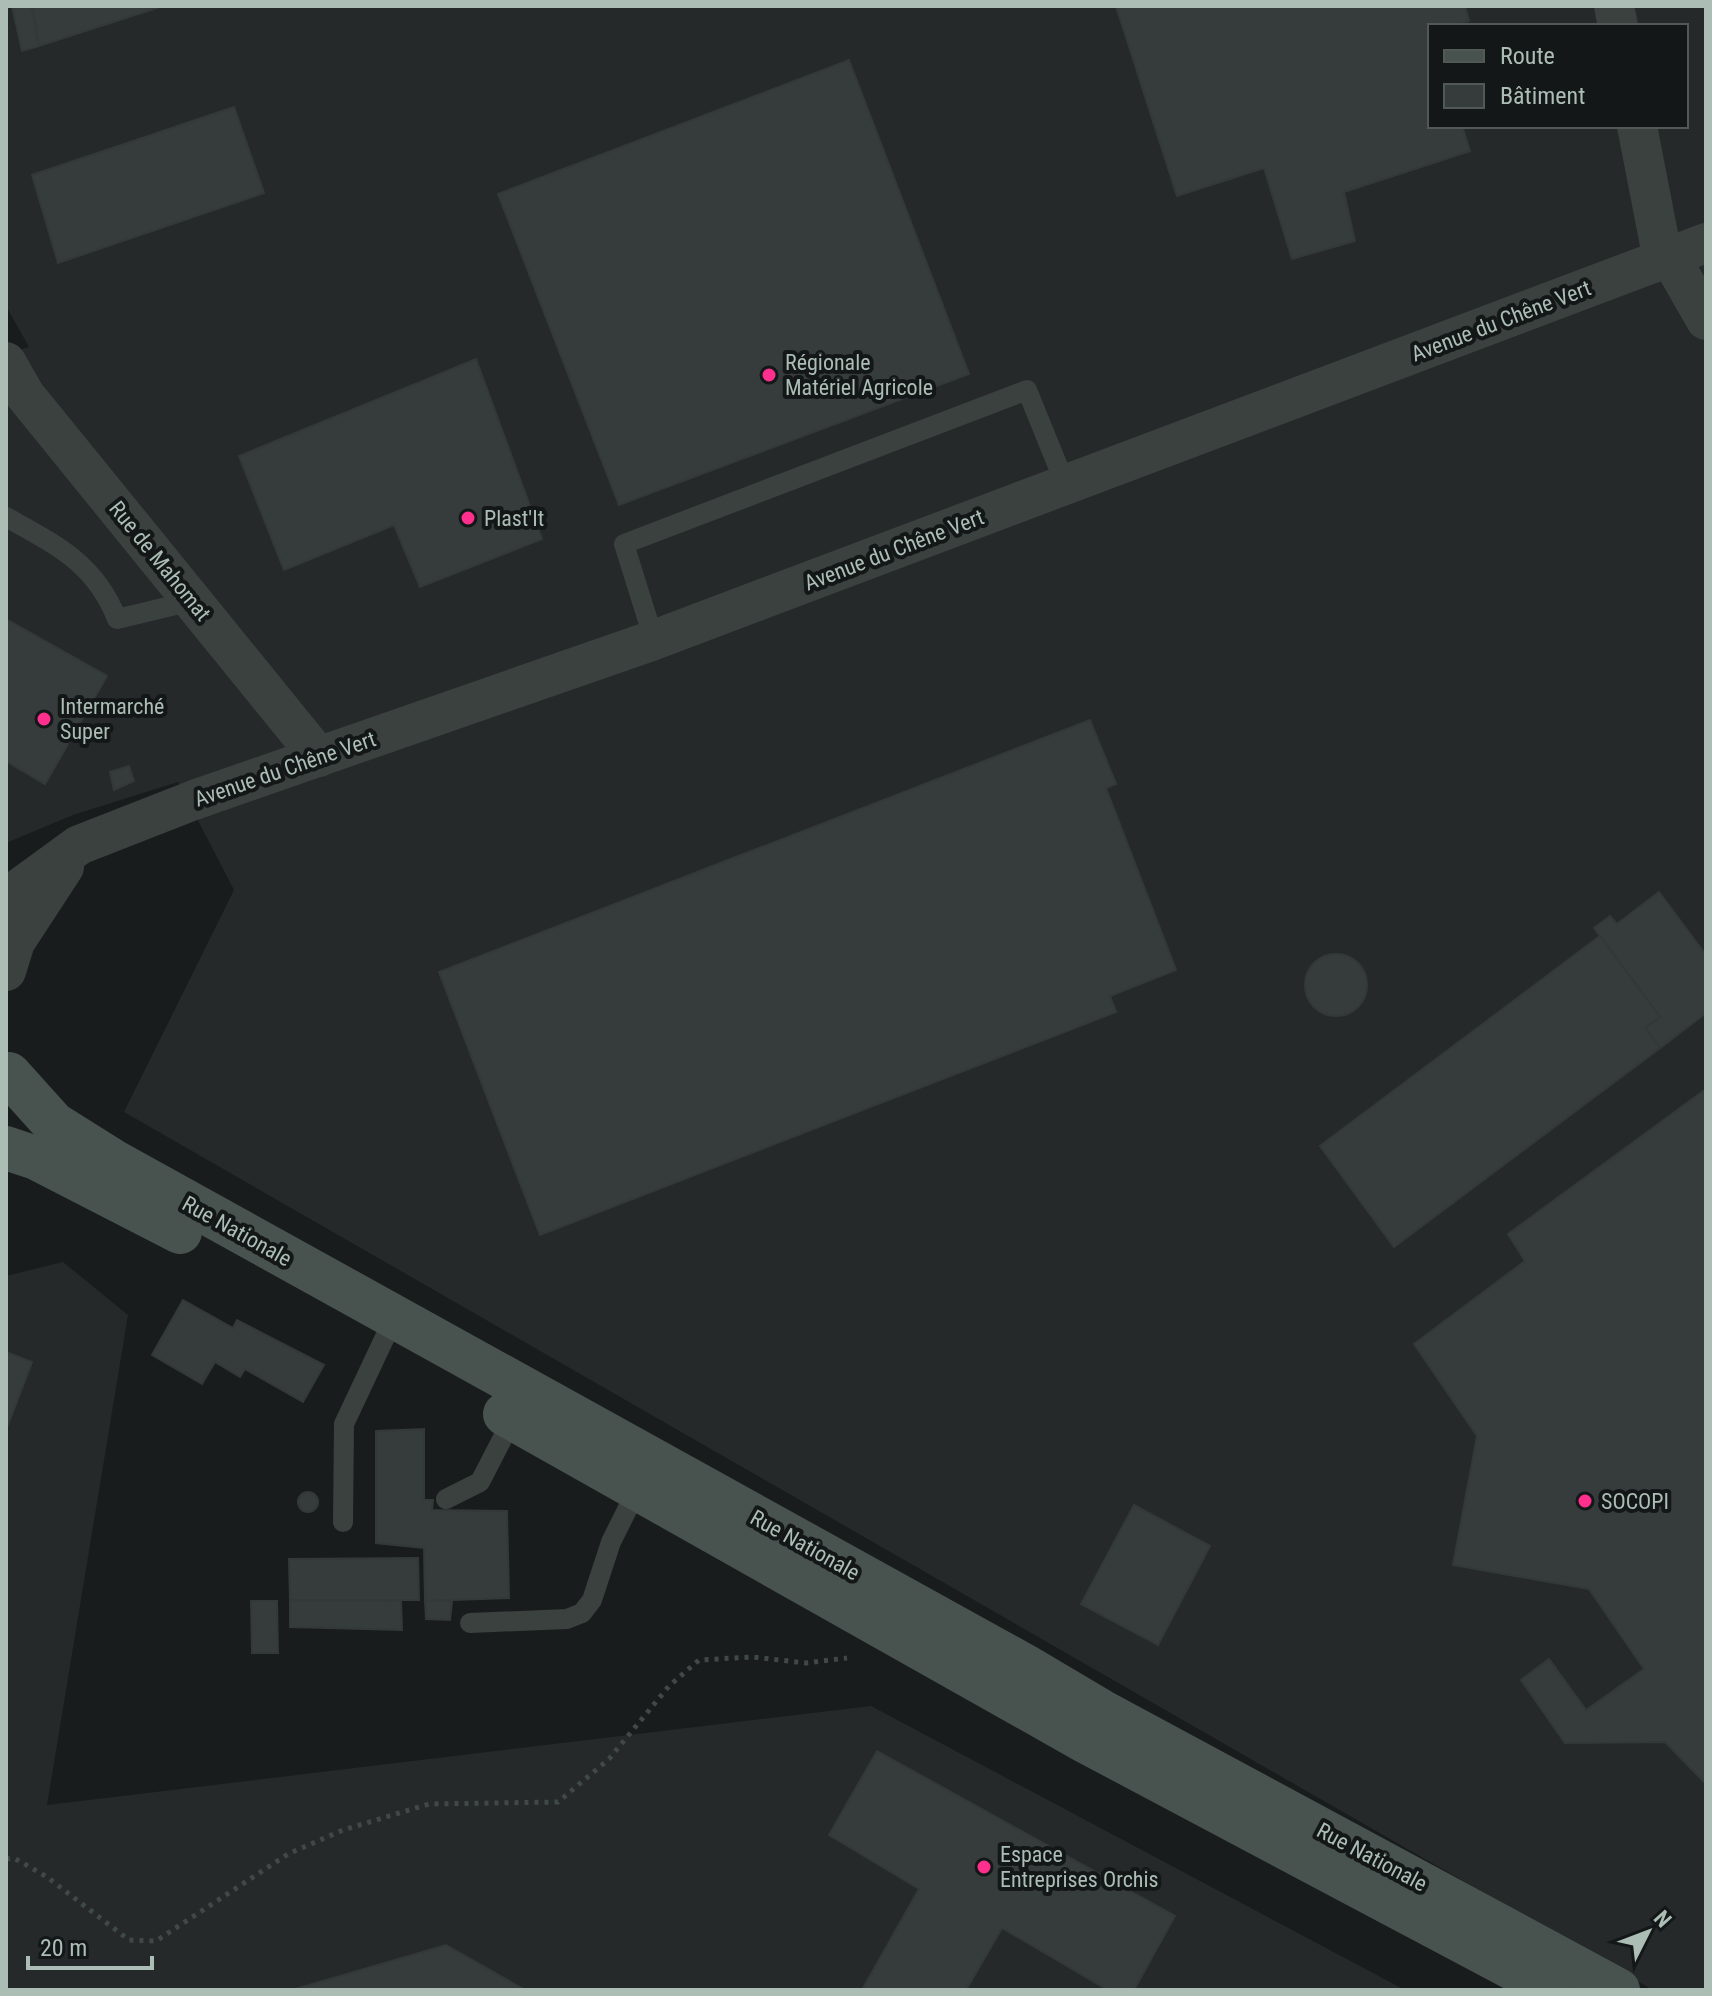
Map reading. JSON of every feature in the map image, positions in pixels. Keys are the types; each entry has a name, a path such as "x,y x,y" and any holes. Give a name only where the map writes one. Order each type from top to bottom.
{"main road":[{"name":"Rue Nationale","path":"7,1074 54,1124 249,1254 645,1476 1085,1741 1554,1990"},
{"name":"Rue Nationale","path":"6,1148 249,1254"},
{"name":"Rue Nationale","path":"645,1476 1101,1711 1618,1990"}],"street":[{"path":"1637,128 1663,260 1670,257 1706,320"},
{"name":"Avenue du Chêne Vert","path":"6,898 79,845 654,640 1706,243"},
{"name":"Rue de Mahomat","path":"12,385 319,757"},
{"path":"6,971 15,942 79,845"}],"lane":[{"path":"654,640 624,544 997,401 1027,390 1066,486"},
{"path":"6,517 72,554 107,594 117,619 192,601"},
{"path":"343,1522 344,1424 388,1331"},
{"path":"446,1499 480,1482 520,1404"},
{"path":"470,1623 567,1619 582,1613 592,1600 611,1542 645,1476"}],"path":[{"path":"6,1859 14,1858 47,1877 129,1940 156,1941 288,1854 343,1830 429,1804 558,1802 609,1759 669,1686 699,1660 753,1657 806,1663 862,1656"}],"shaded area":[{"path":"6,6 1706,6 1706,1990 1653,1990 124,1112 234,890 178,782 73,815 6,843 6,354 29,347 6,306"},
{"path":"63,1262 128,1315 47,1805 871,1706 1405,1990 6,1990 6,1276"}],"building":[{"path":"12,6 32,6 39,46 22,51"},
{"path":"32,6 163,6 39,46"},
{"path":"1116,6 1465,6 1469,21 1428,24 1428,128 1463,128 1470,151 1344,192 1355,241 1292,259 1264,168 1177,196"},
{"path":"849,60 969,374 619,505 498,194"},
{"path":"234,107 264,193 58,263 32,175"},
{"path":"476,359 542,539 420,587 394,525 284,570 239,456"},
{"name":"Intermarché Super","path":"6,619 107,676 45,784 6,761"},
{"path":"1090,720 1116,784 1106,788 1176,970 1110,996 1116,1012 540,1235 439,972"},
{"path":"129,766 134,781 114,790 110,772"},
{"path":"1659,892 1706,955 1706,1013 1660,1048 1645,1028 1660,1017 1594,928 1610,916 1617,924"},
{"path":"1600,936 1660,1017 1645,1028 1660,1048 1394,1247 1320,1146"},
{"path":"1336,954 1358,963 1367,985 1358,1007 1336,1016 1314,1007 1305,985 1314,963"},
{"name":"SOCOPI","path":"1706,1089 1706,1784 1665,1742 1565,1743 1521,1680 1549,1659 1586,1710 1644,1669 1589,1589 1453,1565 1477,1436 1414,1344 1525,1261 1508,1234"},
{"path":"183,1300 233,1328 237,1320 324,1365 303,1402 245,1369 240,1377 215,1362 202,1384 152,1355"},
{"path":"6,1352 32,1362 6,1430"},
{"path":"424,1429 424,1500 433,1500 432,1510 507,1511 509,1598 425,1601 424,1548 376,1543 376,1431"},
{"path":"308,1492 315,1495 318,1502 315,1509 308,1512 301,1509 298,1502 301,1495"},
{"path":"1134,1505 1210,1546 1158,1645 1081,1604"},
{"path":"418,1558 419,1600 290,1600 289,1559"},
{"path":"290,1600 401,1601 402,1630 290,1627"},
{"path":"251,1601 277,1601 278,1653 252,1653"},
{"path":"425,1601 452,1601 450,1620 426,1619"},
{"name":"Espace Entreprises Orchis","path":"877,1751 1175,1916 1134,1990 1108,1990 1002,1928 966,1990 862,1990 919,1889 829,1835"},
{"path":"446,1945 525,1990 292,1990"}],"place":[{"name":"Régionale Matériel Agricole","path":"769,375"},
{"name":"Plast'It","path":"468,518"},
{"name":"Intermarché Super","path":"44,719"},
{"name":"SOCOPI","path":"1585,1501"},
{"name":"Espace Entreprises Orchis","path":"984,1867"}]}
